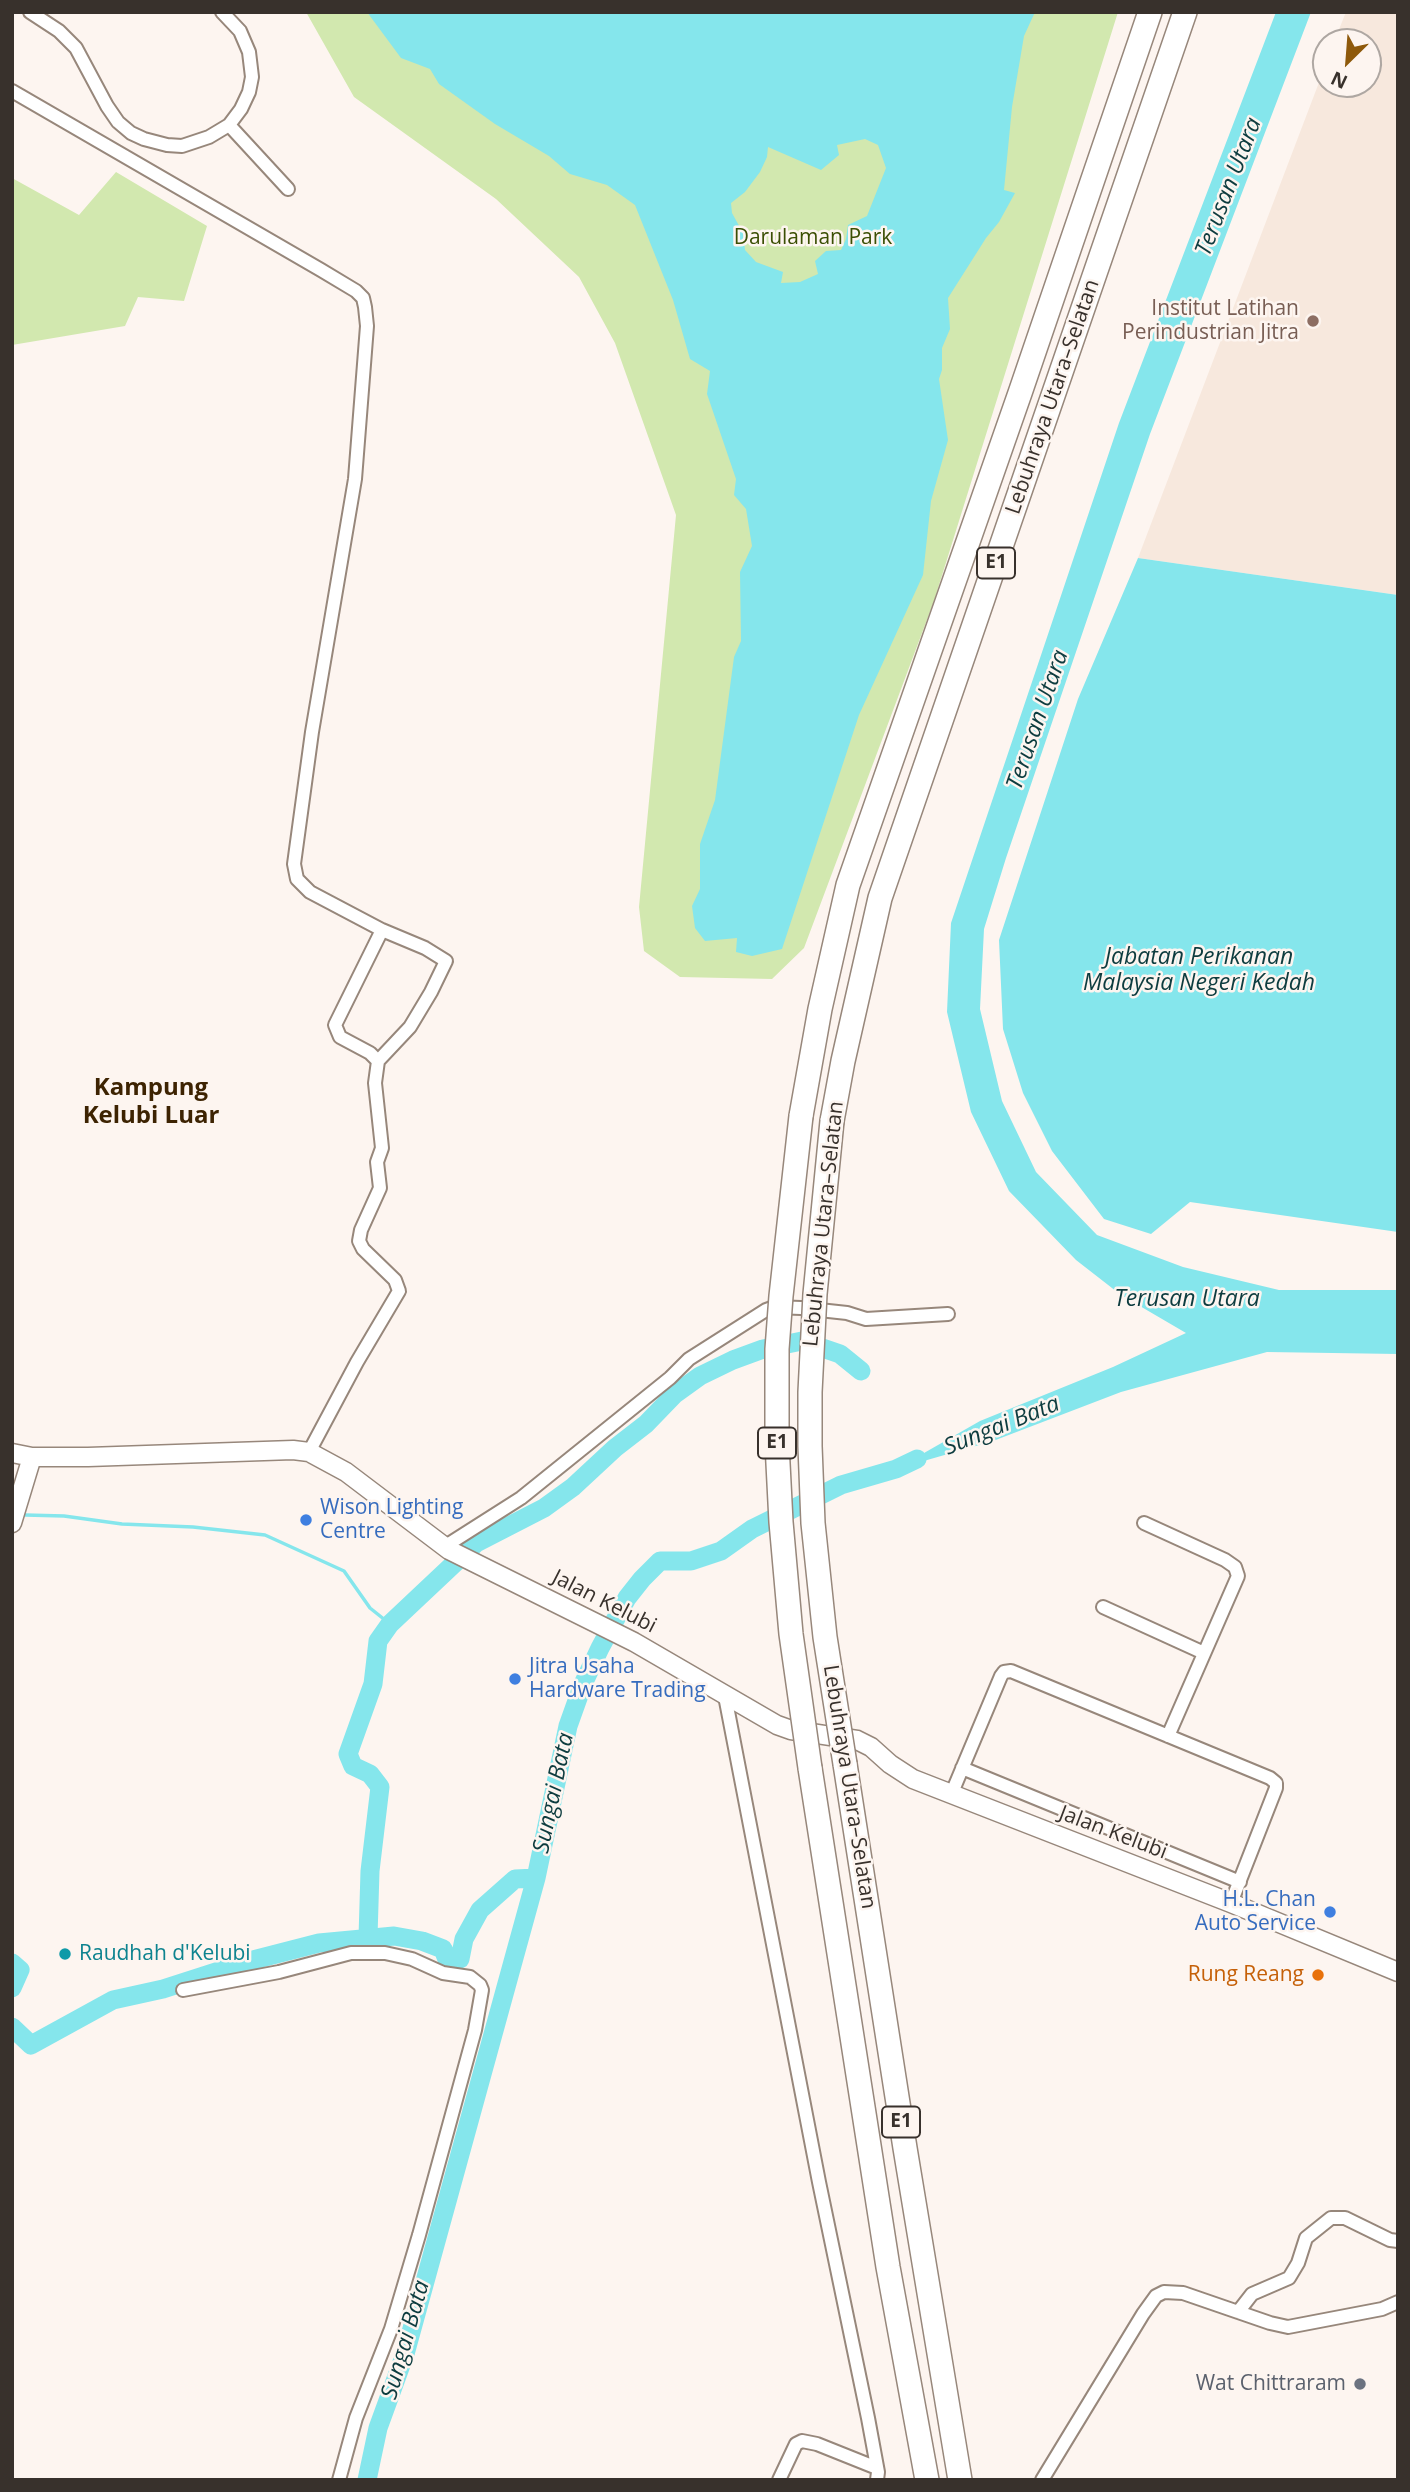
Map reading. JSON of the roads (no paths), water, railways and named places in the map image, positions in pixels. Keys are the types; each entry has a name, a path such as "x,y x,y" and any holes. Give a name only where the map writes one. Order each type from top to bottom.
{"highway":[{"name":"Lebuhraya Utara–Selatan","path":"927,2480 888,2267 791,1634 781,1522 777,1431 781,1296 802,1116 820,1009 848,885 1150,12"},
{"name":"Lebuhraya Utara–Selatan","path":"960,2480 845,1764 824,1625 813,1523 810,1446 813,1328 823,1203 832,1121 880,898 1185,12"},
{"path":"888,2267 924,2263"}],"main road":[{"name":"Jalan Kelubi","path":"12,1453 32,1457 146,1457 293,1450 309,1452 346,1472 447,1548 634,1642 760,1717 791,1730 843,1736 863,1742 897,1769 951,1795 1231,1903 1398,1972"},
{"path":"12,1523 32,1457"}],"street":[{"path":"30,12 59,31 76,48 110,112 131,133 155,143 182,146 208,137 229,125 249,92 249,52 240,32 222,12"},
{"path":"12,91 250,227 356,291 363,298 367,326 355,479 312,732 294,864 297,879 310,892 446,961 410,1027 378,1061 376,1083 382,1148 377,1162 380,1188 361,1230 359,1241 363,1250 395,1280 399,1291 309,1452"},
{"path":"229,125 288,189"},
{"path":"378,1061 370,1053 340,1037 335,1025 382,930"},
{"path":"447,1548 521,1498 690,1359 766,1310 774,1307 801,1308 847,1313 866,1319 948,1314"},
{"path":"1144,1523 1225,1560 1235,1567 1238,1576 1168,1736"},
{"path":"1103,1607 1204,1653"},
{"path":"951,1795 1004,1671 1011,1671 1270,1778 1276,1783 1231,1903"},
{"path":"725,1696 877,2474"},
{"path":"962,1768 1240,1882"},
{"path":"183,1990 279,1972 351,1953 386,1953 412,1959 443,1973 470,1977 480,1984 482,1990 475,2030 419,2235 391,2329 356,2418 339,2480"},
{"path":"1238,2312 1252,2294 1289,2277 1298,2263 1306,2238 1331,2218 1345,2218 1390,2240 1398,2241"},
{"path":"1042,2480 1156,2296 1164,2292 1173,2291 1270,2323 1288,2326 1382,2309 1398,2302"},
{"path":"779,2480 796,2444 803,2441 817,2444 877,2474"}],"water":[{"name":"Darulaman Park","path":"367,12 1035,12 1024,36 1012,107 1004,190 1015,193 999,222 948,298 950,329 942,348 942,370 939,379 948,440 931,501 923,575 859,715 782,949 752,956 736,952 737,938 705,941 695,928 692,906 700,889 700,844 715,800 734,657 741,641 740,572 752,546 746,509 734,495 736,479 707,394 710,371 690,359 673,300 635,205 607,185 570,174 549,156 495,124 439,84 430,69 401,58","holes":["865,139 878,145 886,168 867,216 848,225 841,250 826,251 815,261 818,274 800,282 781,283 783,272 756,262 745,250 743,233 732,213 731,203 745,192 760,172 768,147 821,170 839,155 837,145"]},
{"name":"Terusan Utara","path":"1276,12 1311,12 1150,434 1006,858 984,929 980,1009 1002,1101 1036,1172 1097,1235 1183,1267 1279,1290 1398,1290 1398,1354 1267,1352 1121,1392 993,1441 896,1469 980,1421 1113,1367 1186,1333 1121,1295 1076,1260 1009,1191 971,1112 947,1012 951,923 1119,423"},
{"name":"Jabatan Perikanan Malaysia Negeri Kedah","path":"1138,558 1398,595 1398,1232 1190,1202 1151,1234 1104,1219 1052,1151 1023,1093 1003,1029 999,940 1078,699"}],"waterway":[{"path":"368,1937 370,1871 380,1787 370,1774 353,1766 348,1754 373,1684 378,1641 390,1624 476,1543 544,1508 573,1487 646,1424 675,1394 700,1376 763,1349 802,1341 840,1354 861,1371"},
{"name":"Sungai Bata","path":"367,2480 378,2428 405,2354 536,1878 568,1726 600,1648 627,1598 660,1561 691,1561 721,1551 752,1529 841,1485 896,1469 917,1459"},
{"path":"25,1515 64,1516 122,1524 193,1527 265,1535 344,1571 370,1608 390,1624"},
{"path":"12,2027 31,2045 113,2000 163,1989 253,1960 319,1943 394,1936 422,1941 443,1949 448,1962 460,1959 464,1939 480,1910 515,1879 536,1878"},
{"path":"12,1963 20,1970 12,1988"}],"place":[{"name":"Institut Latihan Perindustrian Jitra","path":"1313,321"},
{"name":"Wison Lighting Centre","path":"306,1520"},
{"name":"Jitra Usaha Hardware Trading","path":"515,1679"},
{"name":"H.L. Chan Auto Service","path":"1330,1912"},
{"name":"Raudhah d'Kelubi","path":"65,1954"},
{"name":"Rung Reang","path":"1318,1975"},
{"name":"Wat Chittraram","path":"1360,2384"}],"district":[{"name":"Kampung Kelubi Luar","path":"151,1102"}]}
